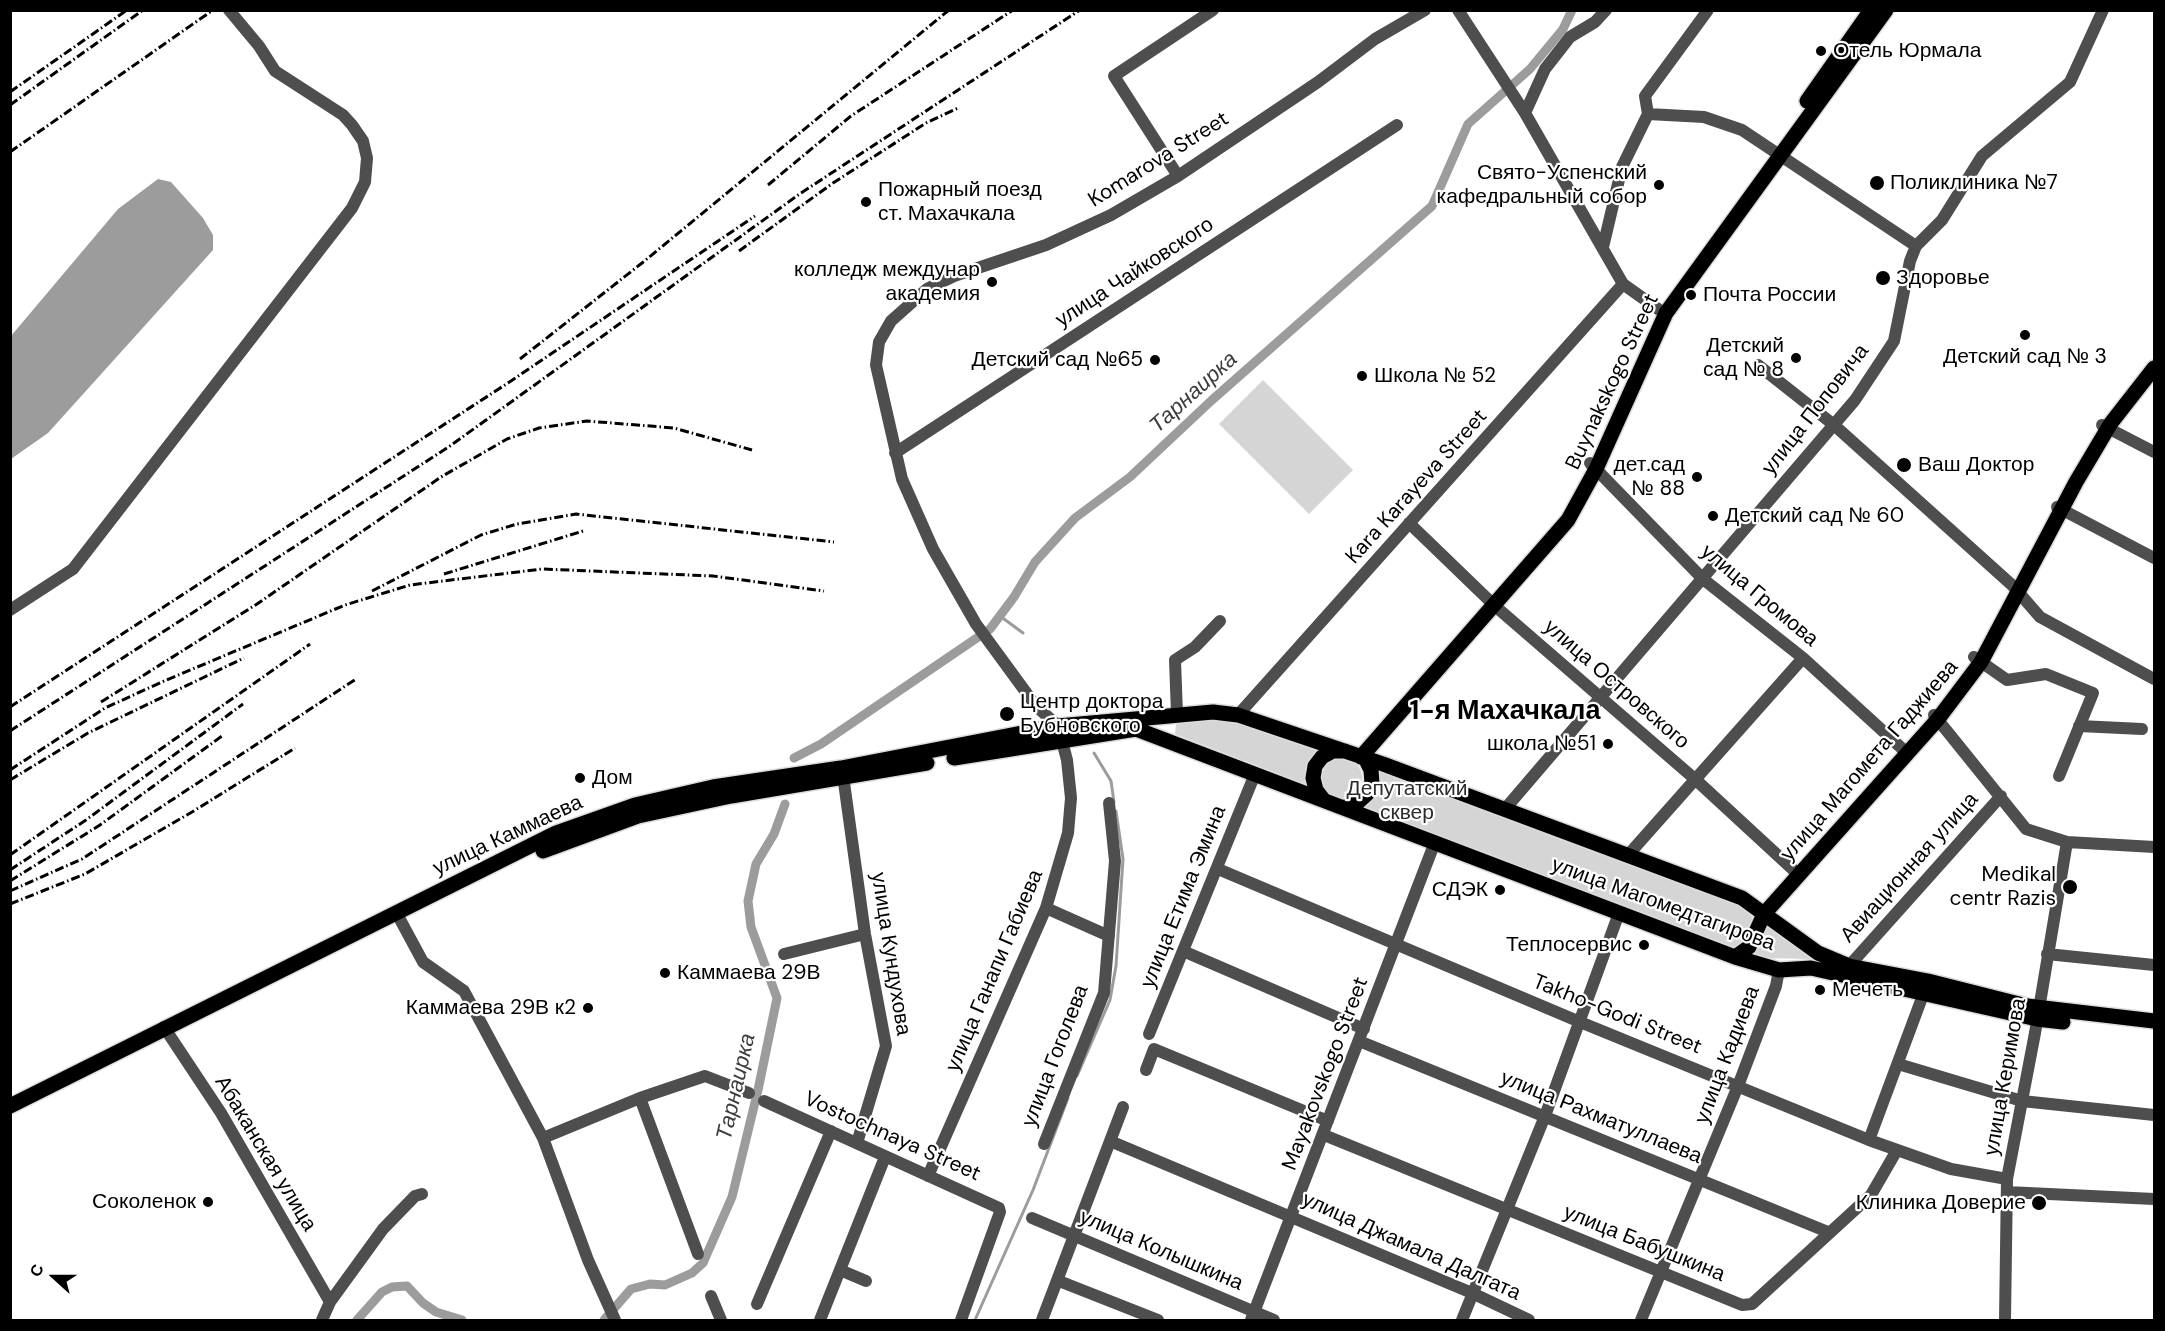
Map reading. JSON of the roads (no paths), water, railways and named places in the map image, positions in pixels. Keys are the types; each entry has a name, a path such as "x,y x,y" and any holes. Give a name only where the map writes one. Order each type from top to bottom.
{"main road":[{"name":"Buynakskogo Street","path":"1355,755 1568,520 1666,313 1871,10"},
{"name":"Buynakskogo Street","path":"1593,466 1658,309 1886,10"},
{"name":"улица Магомета Гаджиева","path":"1736,957 1749,947 1763,912 1936,717 1978,660 2105,427 2154,357"},
{"name":"улица Магомета Гаджиева","path":"2105,427 2154,368"},
{"name":"улица Магомедтагирова","path":"1136,724 1177,714 1213,712 1239,715 1505,809 1742,898 1818,953 1849,966 2038,1014 2154,1031"},
{"path":"1136,724 1256,774 1323,799 1345,807 1357,803 1367,794 1371,776 1355,755 1333,751 1322,757 1315,766 1313,778 1316,790 1323,799"},
{"name":"улица Каммаева","path":"10,1106 398,917 559,843 639,816 731,796 1059,733 1136,724"},
{"name":"улица Магомедтагирова","path":"1345,807 1736,957 1779,970 1811,968 1926,986"},
{"name":"улица Магомедтагирова","path":"2038,1014 2154,1021"},
{"name":"улица Каммаева","path":"10,1115 166,1031"}],"street":[{"path":"10,610 73,569 352,208 364,182 367,158 363,141 352,125 343,115 275,71 259,46 229,10"},
{"path":"1178,176 1114,76 1213,10"},
{"name":"Komarova Street","path":"895,453 876,364 879,342 891,321 927,290 954,276 1046,245 1111,215 1178,176 1318,82 1375,39 1425,10"},
{"path":"1458,10 1516,98 1623,284 1658,309"},
{"path":"1525,113 1545,69 1570,37 1595,22 1606,10"},
{"path":"1603,247 1622,167 1648,114 1645,96 1708,10"},
{"name":"улица Поповича","path":"1505,809 1855,400 1894,341 1910,261 1916,246 1942,220 1982,156 2070,82 2103,10"},
{"path":"1648,114 1704,117 1742,130 1775,155 1916,246"},
{"name":"улица Чайковского","path":"895,453 1397,125"},
{"name":"Kara Karayeva Street","path":"1239,715 1623,284"},
{"path":"1758,365 1834,425 2016,589 2040,617 2154,679"},
{"path":"2105,427 2154,452"},
{"path":"895,453 902,479 933,549 976,624 1036,706 1059,733"},
{"name":"улица Громова","path":"1593,466 1703,579 1803,658 1905,752"},
{"path":"2059,508 2154,558"},
{"name":"улица Островского","path":"1409,523 1491,603 1696,780 1797,874"},
{"path":"1177,714 1175,660 1195,647 1220,621"},
{"path":"1629,855 1803,658"},
{"path":"1978,660 2007,680 2046,674 2093,693 2059,776"},
{"path":"1936,717 2026,829 2067,842 2154,847"},
{"path":"2079,726 2142,729"},
{"name":"улица Ганапи Габиева","path":"928,1176 1046,908 1068,832 1071,798 1067,760 1059,733"},
{"name":"улица Кундухова","path":"843,773 866,934 886,1046 857,1143"},
{"name":"улица Етима Эмина","path":"1149,1035 1256,774"},
{"name":"Авиационная улица","path":"1849,966 2001,796"},
{"name":"улица Гоголева","path":"1044,1144 1104,993 1115,861 1109,803"},
{"name":"Mayakovskogo Street","path":"1253,1316 1435,842"},
{"name":"улица Керимова","path":"2005,1320 2007,1179 2067,842"},
{"name":"Takho-Godi Street","path":"1218,868 1580,1022 1869,1140 1951,1169 2007,1179"},
{"path":"1046,908 1109,936"},
{"path":"1462,1320 1545,1116 1619,913"},
{"path":"398,917 423,962 464,991 543,1138 615,1320"},
{"path":"784,954 866,934"},
{"path":"1183,951 1364,1029"},
{"path":"2047,954 2154,965"},
{"name":"улица Кадиева","path":"1641,1320 1738,1086 1776,986 1779,970"},
{"path":"1869,1140 1926,986"},
{"name":"Абаканская улица","path":"166,1031 221,1113 330,1302"},
{"name":"улица Рахматуллаева","path":"1359,1041 1828,1232"},
{"path":"1146,1070 1154,1049 1328,1121"},
{"path":"1898,1064 2022,1101 2154,1115"},
{"path":"543,1138 640,1098 705,1076 749,1093"},
{"path":"640,1098 698,1254"},
{"name":"Vostochnaya Street","path":"764,1101 995,1205 1000,1212 961,1320"},
{"path":"1042,1320 1059,1281 1123,1107"},
{"path":"757,1304 831,1131"},
{"name":"улица Бабушкина","path":"1324,1135 1742,1305 1752,1304 1870,1195 1897,1150"},
{"name":"улица Джамала Далгата","path":"1110,1141 1292,1216 1472,1293 1529,1320"},
{"path":"820,1320 885,1157"},
{"path":"2007,1192 2154,1199"},
{"path":"322,1320 330,1302 383,1229 415,1196 422,1194"},
{"name":"улица Колышкина","path":"1032,1218 1253,1316 1274,1320"},
{"path":"840,1270 866,1281"},
{"path":"1059,1281 1158,1320"},
{"path":"711,1296 722,1320"}],"waterway":[{"name":"Тарнаирка","path":"794,758 821,744 990,629 1014,597 1035,562 1075,518 1130,477 1212,400 1432,206 1468,124 1530,69 1563,29 1572,10"},
{"path":"1000,616 1023,633"},
{"path":"1094,753 1111,781 1114,802"},
{"name":"Тарнаирка","path":"604,1320 631,1289 650,1284 665,1285 692,1273 703,1263 732,1197 777,998 751,927 748,901 756,864 774,834 785,804"},
{"path":"1077,1076 1110,1000 1116,966 1123,859 1116,811"},
{"path":"975,1320 1033,1190 1068,1098"},
{"name":"Тарнаирка","path":"357,1320 382,1292 392,1287 407,1286 423,1303 436,1312 462,1320"}],"railway":[{"path":"10,92 127,10"},
{"path":"10,105 143,10"},
{"path":"10,152 213,10"},
{"path":"520,359 642,263 949,10"},
{"path":"768,185 851,116 1013,10"},
{"path":"10,731 450,446 801,193 1080,10"},
{"path":"739,251 833,183 926,123 958,108"},
{"path":"10,707 511,381 755,216"},
{"path":"101,702 257,604 441,477 507,439 539,428 587,421 674,428 752,450"},
{"path":"372,591 481,535 517,524 576,514 834,542"},
{"path":"444,574 583,531"},
{"path":"10,770 105,708 345,605 410,585 542,569 713,576 824,591"},
{"path":"10,855 310,644"},
{"path":"10,780 88,733 244,658"},
{"path":"10,891 82,859 356,679"},
{"path":"10,870 86,820 243,704"},
{"path":"10,881 100,825 222,736"},
{"path":"10,904 85,874 192,812 295,748"}],"place":[{"name":"Отель Юрмала","path":"1821,51"},
{"name":"Поликлиника №7","path":"1877,183"},
{"name":"Свято-Успенский кафедральный собор","path":"1659,185"},
{"name":"Пожарный поезд ст. Махачкала","path":"866,202"},
{"name":"Здоровье","path":"1883,278"},
{"name":"колледж междунар академия","path":"992,282"},
{"name":"Почта России","path":"1691,295"},
{"name":"Детский сад № 3","path":"2025,335"},
{"name":"Детский сад № 8","path":"1796,358"},
{"name":"Детский сад №65","path":"1155,360"},
{"name":"Школа № 52","path":"1362,376"},
{"name":"Ваш Доктор","path":"1904,465"},
{"name":"дет.сад № 88","path":"1697,477"},
{"name":"Детский сад № 60","path":"1713,516"},
{"name":"Центр доктора Бубновского","path":"1007,714"},
{"name":"школа №51","path":"1608,744"},
{"name":"Дом","path":"580,778"},
{"name":"Medikal centr Razis","path":"2070,887"},
{"name":"СДЭК","path":"1500,890"},
{"name":"Теплосервис","path":"1644,945"},
{"name":"Каммаева 29В","path":"665,973"},
{"name":"Мечеть","path":"1820,990"},
{"name":"Каммаева 29В к2","path":"588,1008"},
{"name":"Соколенок","path":"208,1202"},
{"name":"Клиника Доверие","path":"2039,1203"}],"district":[{"name":"1-я Махачкала","path":"1505,712"}],"park label":[{"name":"Депутатский сквер","path":"1407,801"}]}
